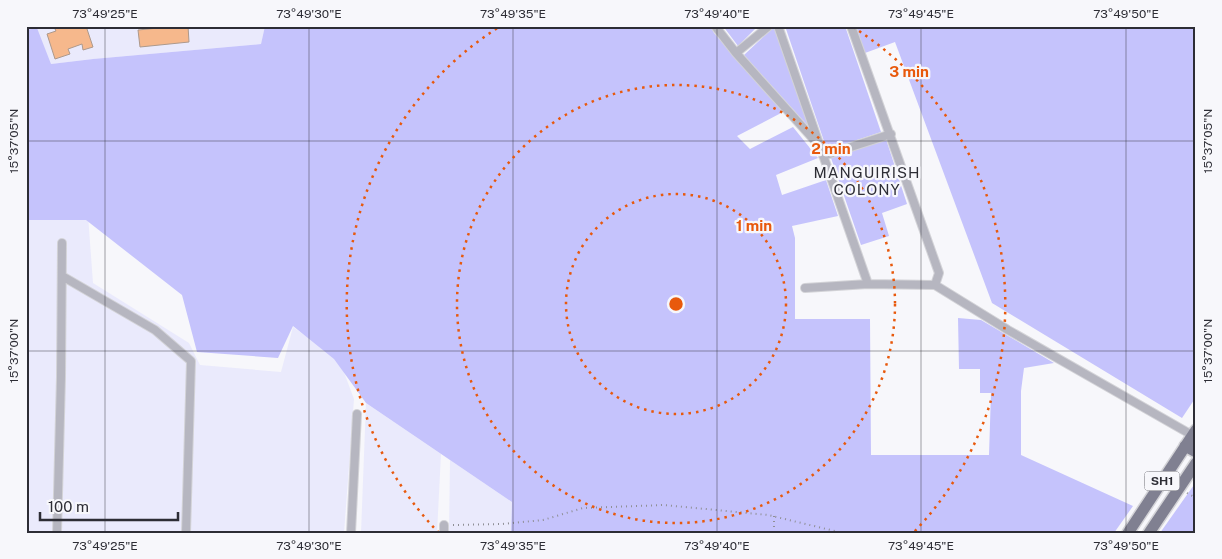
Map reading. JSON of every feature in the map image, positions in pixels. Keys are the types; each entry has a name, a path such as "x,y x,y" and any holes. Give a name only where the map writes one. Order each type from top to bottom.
{"main road":[{"name":"SH1","path":"1128,533 1194,432"},
{"path":"1185,446 1196,452"},
{"name":"SH1","path":"1149,533 1196,463"}],"street":[{"path":"715,26 736,53 819,146"},
{"path":"736,53 768,26"},
{"path":"778,26 868,284"},
{"path":"851,26 939,273 936,285"},
{"path":"822,156 891,134"},
{"path":"57,533 62,243"},
{"path":"62,276 154,330 191,361 186,533"},
{"path":"805,288 868,284 936,285 1008,330 1194,432"},
{"path":"351,533 357,414"}],"path":[{"path":"444,529 543,520 583,508 664,505 774,516 843,533"},
{"path":"774,516 774,533"}],"shaded area":[{"path":"26,26 265,26 261,44 26,67"},
{"path":"265,26 711,26 714,33 783,112 737,136 750,149 793,127 818,158 776,175 782,195 826,180 838,216 792,226 795,238 795,319 870,319 871,455 989,455 991,393 980,393 980,369 959,369 958,318 981,320 1054,363 1024,368 1021,391 1021,455 1133,506 1114,533 511,533 512,502 366,403 334,359 293,326 278,358 197,352 182,295 86,220 26,220 26,30 37,28 51,64 261,44"},
{"path":"723,26 758,26 738,46"},
{"path":"775,26 809,127 744,55"},
{"path":"785,26 845,26 881,132 827,150"},
{"path":"856,26 1196,26 1196,397 1182,418 992,303 895,42 865,53"},
{"path":"886,139 907,204 882,213 889,236 861,245 831,158"},
{"path":"26,215 88,215 93,283 189,343 200,365 281,372 293,327 339,359 354,399 344,533 26,533"},
{"path":"366,403 441,454 437,533 361,533"},
{"path":"450,460 512,502 511,533 449,533"},
{"path":"1196,482 1196,533 1160,533"}],"building":[{"path":"62,26 86,26 93,47 83,50 82,44 68,49 70,54 55,59 47,34 56,31 55,29"},
{"path":"188,26 189,42 140,47 138,30"}],"district":[{"name":"MANGUIRISH COLONY","path":"867,180"}]}
